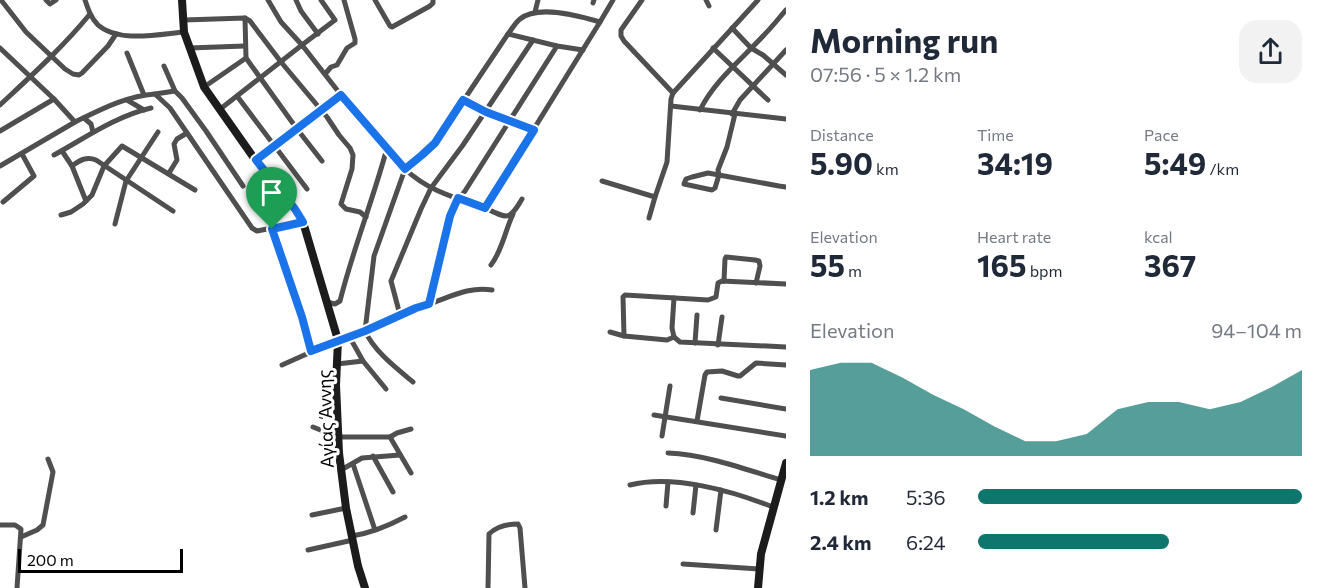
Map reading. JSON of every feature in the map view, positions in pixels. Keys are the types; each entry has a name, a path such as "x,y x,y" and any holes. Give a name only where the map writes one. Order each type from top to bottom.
{"street":[{"path":"1,0 26,32 69,72 79,75 116,34"},
{"path":"46,0 50,4 56,0"},
{"path":"91,0 85,0 90,14 99,26 116,34 132,36 184,32"},
{"name":"Αγίας Άννης","path":"182,0 184,32 204,87 303,222 338,340 336,386 341,470 346,508 365,588"},
{"path":"268,0 281,22 303,45 341,95 405,169 421,183 505,216 513,214"},
{"path":"296,0 318,34"},
{"path":"219,110 334,21 335,18 321,0"},
{"path":"325,74 331,66 336,65 347,48 355,43 344,0"},
{"path":"375,0 391,27 430,6 434,0"},
{"path":"535,12 538,0"},
{"path":"485,208 613,0"},
{"path":"642,0 621,30 621,36 673,93"},
{"path":"649,218 667,162 670,106 673,93 758,0"},
{"path":"700,110 710,92 786,10"},
{"path":"413,382 378,350 365,331 374,256 405,169 435,143 521,18 535,12 574,15 600,22"},
{"path":"0,105 52,56 90,14"},
{"path":"245,18 246,58 322,161"},
{"path":"184,20 245,18 250,21 350,148 353,155 352,169 342,205 366,217"},
{"path":"732,28 751,48 786,75"},
{"path":"508,34 583,50"},
{"path":"400,315 391,281 431,188 464,146 533,40"},
{"path":"189,48 245,46"},
{"path":"429,304 450,216 458,198 465,191 557,46"},
{"path":"0,48 75,122"},
{"path":"713,48 768,100"},
{"path":"786,50 740,100 733,114 729,141 718,170 719,175 715,188 712,190 684,184 686,179 705,173 719,175 786,187"},
{"path":"127,53 144,95"},
{"path":"0,61 7,54"},
{"path":"204,87 246,58"},
{"path":"164,66 175,91 206,131 243,186"},
{"path":"0,166 107,106 144,95 175,91"},
{"path":"155,94 170,108 252,228 257,231 303,222"},
{"path":"256,160 341,95"},
{"path":"237,96 308,189"},
{"path":"0,131 54,99"},
{"path":"54,155 93,132 148,109 127,100"},
{"path":"127,100 128,116"},
{"path":"463,100 486,112 534,130"},
{"path":"670,106 786,119"},
{"path":"84,118 91,124 93,132"},
{"path":"115,224 126,181 158,132"},
{"path":"169,173 177,160 174,144 177,139 187,133"},
{"path":"61,215 71,212 92,195 104,166 122,146 195,190"},
{"path":"327,302 335,304 340,301 387,148"},
{"path":"62,150 72,166 86,201"},
{"path":"3,202 34,176 22,154"},
{"path":"72,166 85,159 96,160 172,211"},
{"path":"602,181 656,197"},
{"path":"490,265 498,255 504,234 522,199"},
{"path":"272,229 311,351"},
{"path":"724,281 726,256 759,261 756,283"},
{"path":"624,336 623,297 625,295 712,299 716,297 718,283 724,281 786,284"},
{"path":"282,365 400,315 471,289 492,290"},
{"path":"674,298 672,328 674,337 678,341 786,347"},
{"path":"695,343 697,315"},
{"path":"718,345 722,317"},
{"path":"610,332 624,336 667,340 674,337"},
{"path":"349,336 363,361 386,389"},
{"path":"337,364 363,361"},
{"path":"697,421 707,372 722,371 740,376 756,363 786,365"},
{"path":"662,436 670,386"},
{"path":"721,398 786,409"},
{"path":"654,415 786,436"},
{"path":"313,427 338,437 390,437 411,429"},
{"path":"390,437 411,472"},
{"path":"668,453 696,455 781,480"},
{"path":"341,470 362,458 400,455"},
{"path":"373,456 393,492"},
{"path":"21,537 43,525 53,472 48,459"},
{"path":"758,588 761,554 786,463"},
{"path":"353,464 375,530"},
{"path":"630,485 643,482 668,482 696,485 749,497 773,507"},
{"path":"666,506 668,482"},
{"path":"693,513 696,485"},
{"path":"717,531 721,490"},
{"path":"312,515 346,508"},
{"path":"308,550 353,538 405,517"},
{"path":"488,588 489,534 493,530 511,524 518,524 520,528 525,588"},
{"path":"0,525 15,525 21,528 17,588"},
{"path":"683,564 759,569"}],"route":[{"path":"341,95 405,169 435,143 463,100 486,112 534,130 485,208 458,198 453,206 429,304 365,331 311,351 272,229 303,222 256,160 341,95"}]}
